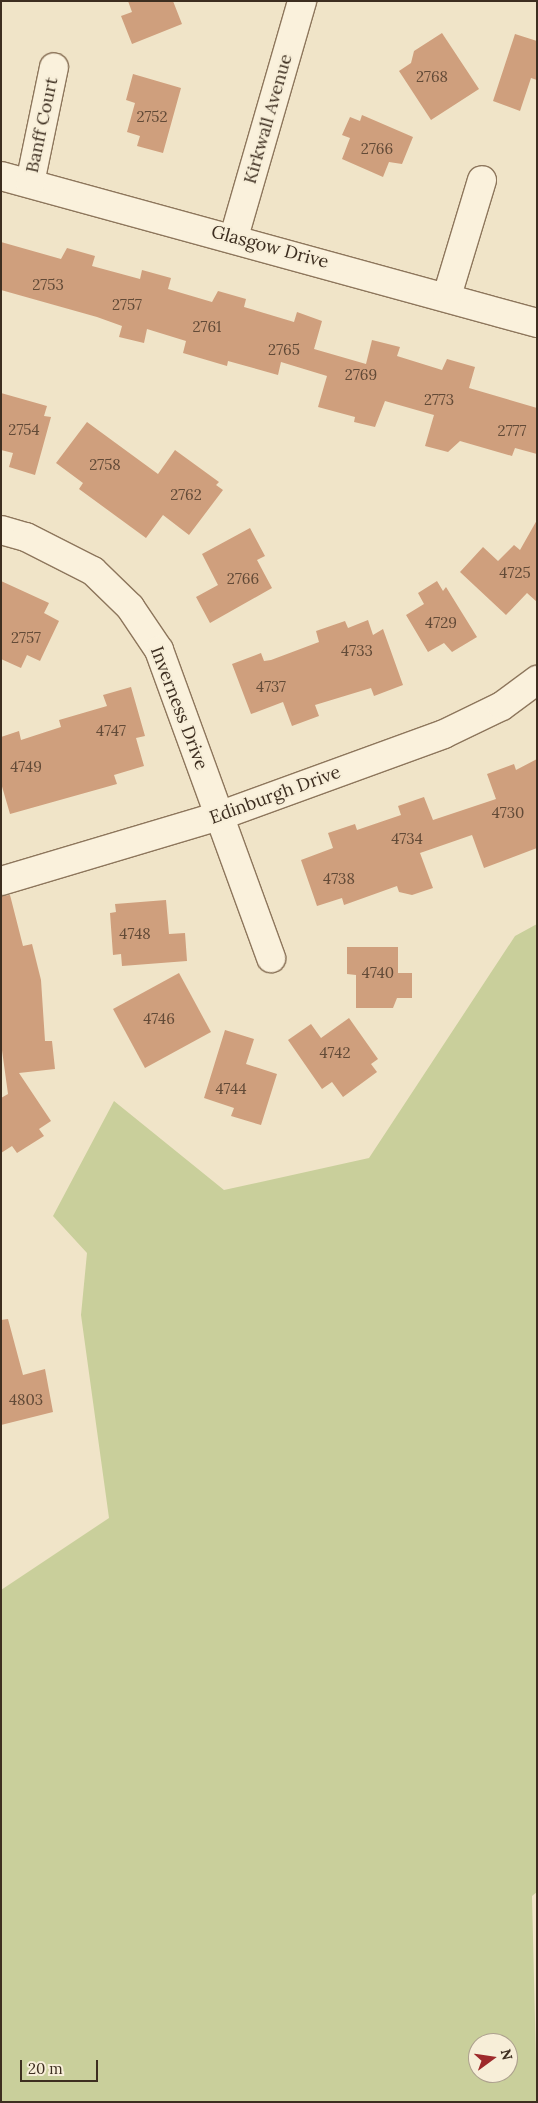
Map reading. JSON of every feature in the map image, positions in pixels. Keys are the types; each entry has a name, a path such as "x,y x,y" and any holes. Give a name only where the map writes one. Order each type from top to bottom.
{"street":[{"name":"Kirkwall Avenue","path":"234,236 302,1"},
{"name":"Banff Court","path":"30,183 54,67"},
{"name":"Glasgow Drive","path":"1,176 234,236 537,323"},
{"path":"447,296 482,180"},
{"name":"Inverness Drive","path":"1,530 26,537 92,571 130,607 159,650 271,958"},
{"name":"Edinburgh Drive","path":"1,881 219,816 444,734 502,706 537,680"}],"green space":[{"path":"537,924 537,1892 532,1896 537,2102 1,2102 1,1590 109,1518 81,1315 87,1253 53,1216 114,1101 224,1190 369,1158 515,936"}],"building":[{"path":"128,1 173,1 182,24 132,44 121,16 132,12"},
{"path":"442,33 479,89 431,120 399,71 411,63 414,51"},
{"path":"515,34 537,41 537,80 531,78 520,111 493,101"},
{"path":"133,74 181,88 163,153 137,146 140,136 127,132 135,103 126,100"},
{"path":"362,115 413,137 402,164 389,162 383,177 342,159 350,138 342,135 350,117 360,121"},
{"path":"1,242 61,259 67,248 95,256 92,266 140,279 142,270 171,278 168,289 212,302 218,291 246,299 244,307 294,322 297,312 322,321 314,349 366,364 372,340 400,347 397,356 442,370 447,359 475,367 469,388 537,408 537,454 515,448 512,456 460,441 448,452 425,446 434,415 385,401 375,427 354,422 355,417 318,407 327,376 281,362 278,375 228,361 227,366 183,353 186,341 147,329 144,343 119,337 122,326 1,290"},
{"path":"1,393 47,406 44,416 51,417 35,475 9,467 13,453 1,450"},
{"path":"87,422 158,474 175,450 219,482 216,485 223,490 189,535 163,515 146,538 79,489 83,483 56,463"},
{"path":"537,520 537,602 527,593 506,615 460,572 483,547 498,561 514,545 520,550"},
{"path":"250,528 265,556 257,560 272,588 210,623 196,597 218,585 202,554"},
{"path":"1,581 49,603 44,613 59,621 40,661 27,655 21,668 1,659"},
{"path":"437,581 443,591 446,587 477,637 452,652 444,643 428,652 406,615 424,604 418,593"},
{"path":"368,620 373,635 383,629 403,685 374,696 371,688 315,705 319,716 292,726 283,702 251,714 232,664 261,653 264,661 271,660 319,642 316,631 345,621 348,628"},
{"path":"131,687 145,736 136,738 144,766 114,775 117,784 10,814 1,783 1,737 19,731 21,740 61,727 59,720 107,706 103,695"},
{"path":"537,759 537,848 484,868 472,835 420,853 433,888 412,895 399,892 397,886 344,905 342,898 317,906 301,860 333,848 328,833 355,824 357,830 401,815 398,806 424,797 433,820 496,799 487,774 514,764 516,770"},
{"path":"10,895 23,946 32,944 41,980 45,1041 52,1041 55,1069 19,1073 51,1121 39,1129 44,1136 17,1153 12,1146 1,1153 1,1098 8,1094 1,1043 1,896"},
{"path":"166,900 169,934 185,933 187,961 122,966 121,954 113,955 110,913 116,912 115,904"},
{"path":"347,947 398,947 398,973 412,973 412,998 397,998 393,1008 356,1008 356,975 347,974"},
{"path":"179,973 211,1032 145,1068 113,1009"},
{"path":"349,1018 378,1059 371,1064 377,1072 343,1097 332,1082 322,1089 288,1040 311,1024 321,1038"},
{"path":"225,1030 254,1039 246,1064 277,1074 261,1125 231,1116 234,1108 204,1098"},
{"path":"8,1319 23,1375 45,1369 53,1412 1,1425 1,1320"}]}
